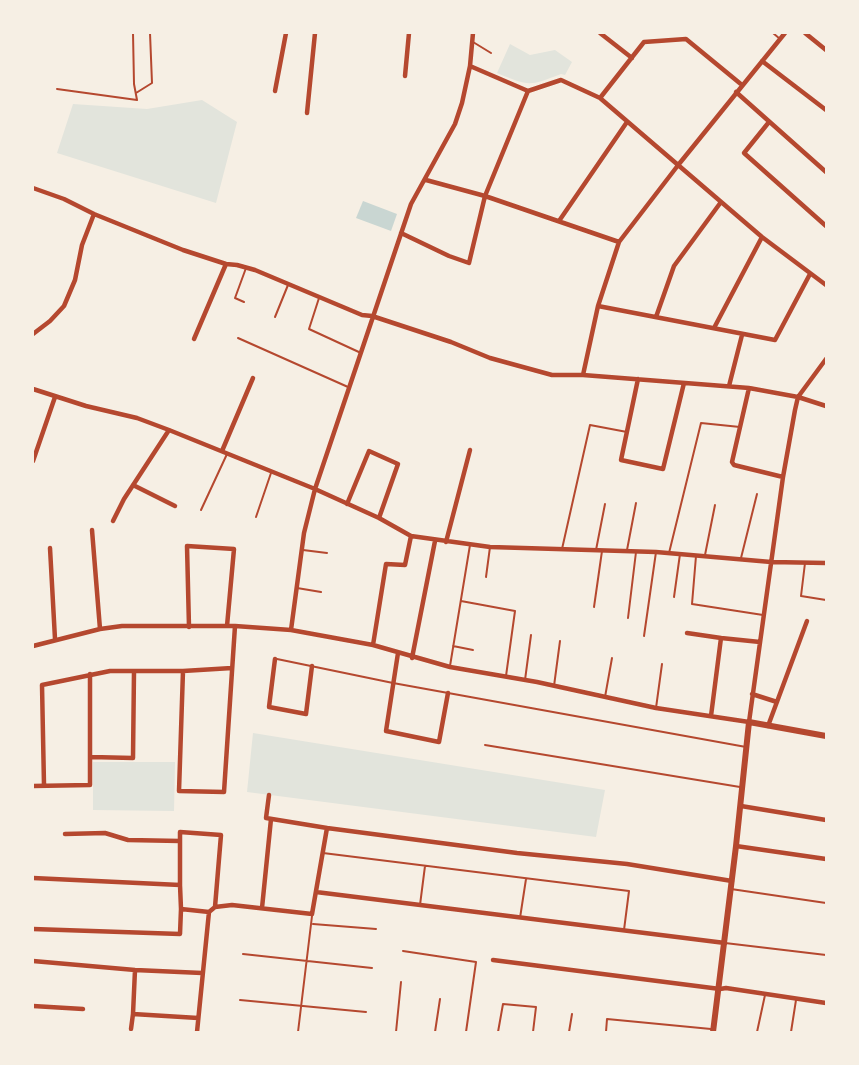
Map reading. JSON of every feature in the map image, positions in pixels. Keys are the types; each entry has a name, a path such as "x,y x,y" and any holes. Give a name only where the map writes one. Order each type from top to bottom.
{"street":[{"path":"275,91 286,33"},
{"path":"307,113 315,33"},
{"path":"405,76 409,33"},
{"path":"291,630 302,550 315,489 411,204 455,124 470,66 473,33"},
{"path":"600,33 632,58"},
{"path":"583,375 598,306 619,242 785,33"},
{"path":"805,33 826,50"},
{"path":"600,98 644,42 686,39 742,85"},
{"path":"762,61 826,110"},
{"path":"470,66 528,91 561,80 600,98 762,237 826,285"},
{"path":"401,233 469,263 485,196 528,91"},
{"path":"736,92 826,172"},
{"path":"559,221 627,122"},
{"path":"770,122 744,153 826,226"},
{"path":"426,180 485,196 619,242"},
{"path":"33,188 183,250 246,268 362,315 372,316 521,367 552,375 583,375 749,388 826,406"},
{"path":"656,317 674,266 721,202"},
{"path":"33,334 64,306 75,280 82,245 94,214"},
{"path":"714,328 762,237"},
{"path":"194,339 226,264"},
{"path":"598,306 771,340 777,338 810,273"},
{"path":"729,386 742,335"},
{"path":"714,1031 752,694 783,477 798,398 826,359"},
{"path":"225,453 253,378"},
{"path":"638,379 621,460 663,469 684,383"},
{"path":"749,388 732,462 734,465 783,477"},
{"path":"33,389 137,418 169,430 315,489 379,518 411,536 490,547 656,552 771,562 826,563"},
{"path":"33,461 55,397"},
{"path":"113,521 133,485 169,430"},
{"path":"446,542 470,450"},
{"path":"346,504 369,451 398,464 379,518"},
{"path":"133,485 175,506"},
{"path":"92,530 100,629"},
{"path":"372,645 386,564 405,565 411,536"},
{"path":"412,658 435,541"},
{"path":"189,627 187,546 234,549 227,626"},
{"path":"50,548 55,639"},
{"path":"768,726 807,621"},
{"path":"33,646 55,639 122,626 235,626 291,630 372,645 450,667 525,680 656,708 826,736"},
{"path":"183,671 178,791 224,792 235,626"},
{"path":"687,633 760,642"},
{"path":"711,716 721,638"},
{"path":"399,653 386,731 439,742 448,693"},
{"path":"275,659 268,707 306,714 312,666"},
{"path":"44,786 42,685 110,671 232,668"},
{"path":"91,757 132,758 134,671"},
{"path":"33,786 90,785 90,674"},
{"path":"752,694 777,702"},
{"path":"269,795 266,818 271,819 517,853 627,864 732,885"},
{"path":"741,806 826,820"},
{"path":"262,908 271,819"},
{"path":"197,1032 209,912 215,907 232,905 312,914 327,828"},
{"path":"33,928 180,934 180,832 220,835 215,907"},
{"path":"64,834 105,833 128,840 180,841"},
{"path":"736,846 826,859"},
{"path":"33,878 180,885"},
{"path":"316,892 725,943"},
{"path":"181,909 209,912"},
{"path":"494,960 726,988 826,1004"},
{"path":"33,961 202,973"},
{"path":"131,1029 135,970"},
{"path":"33,1006 83,1009"},
{"path":"133,1014 198,1018"}],"lane":[{"path":"57,89 137,100 133,33"},
{"path":"135,93 152,83 150,33"},
{"path":"773,33 780,39"},
{"path":"472,41 491,53"},
{"path":"244,302 235,298 246,268"},
{"path":"275,317 288,285"},
{"path":"319,298 309,329 361,353"},
{"path":"238,338 348,387"},
{"path":"669,553 701,423 740,427"},
{"path":"562,549 590,425 627,432"},
{"path":"201,510 225,453"},
{"path":"256,517 271,473"},
{"path":"741,558 757,494"},
{"path":"627,551 636,503"},
{"path":"594,607 605,504"},
{"path":"705,555 715,505"},
{"path":"450,667 470,545"},
{"path":"486,577 490,547"},
{"path":"302,550 327,553"},
{"path":"628,618 636,552"},
{"path":"645,636 656,552"},
{"path":"674,597 680,554"},
{"path":"696,555 692,604 763,615"},
{"path":"805,563 801,596 826,600"},
{"path":"297,588 321,592"},
{"path":"461,602 515,611 506,677"},
{"path":"525,680 531,635"},
{"path":"554,686 560,641"},
{"path":"453,646 472,650"},
{"path":"605,697 612,658"},
{"path":"275,659 393,683 746,747"},
{"path":"656,708 662,664"},
{"path":"485,745 742,787"},
{"path":"323,853 629,891 624,930"},
{"path":"420,905 425,866"},
{"path":"520,919 526,879"},
{"path":"732,885 826,903"},
{"path":"298,1032 312,914"},
{"path":"312,924 376,929"},
{"path":"725,943 826,955"},
{"path":"403,951 476,962 465,1032"},
{"path":"243,954 372,968"},
{"path":"396,1032 401,982"},
{"path":"757,1032 765,995"},
{"path":"435,1032 440,999"},
{"path":"240,1000 366,1012"},
{"path":"791,1032 796,1000"},
{"path":"498,1032 502,1004 536,1007 533,1032"},
{"path":"570,1032 572,1014"},
{"path":"606,1032 607,1019 714,1031"}],"shaded area":[{"path":"510,44 530,55 555,50 572,62 565,75 561,74 535,83 523,82 497,73"},
{"path":"202,100 237,122 216,203 57,153 73,104 147,109"},
{"path":"363,201 397,214 391,231 356,218"},
{"path":"253,733 605,790 596,837 247,792"},
{"path":"93,762 175,762 174,811 93,810"}]}
